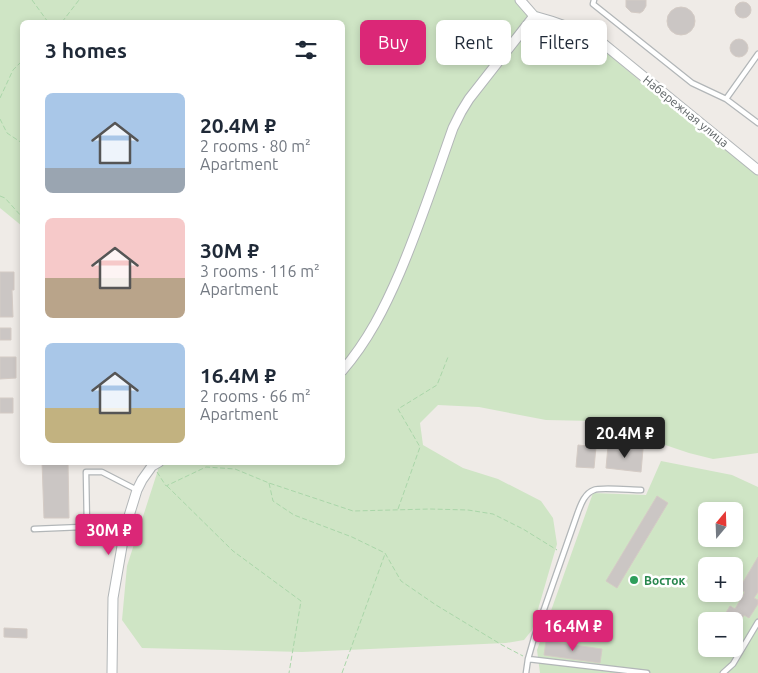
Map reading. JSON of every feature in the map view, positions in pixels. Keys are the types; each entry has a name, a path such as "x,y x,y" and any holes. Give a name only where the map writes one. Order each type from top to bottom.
{"street":[{"path":"345,367 366,338 385,305 413,240 460,112 534,16 520,0"},
{"name":"Набережная улица","path":"534,16 564,24 600,41 758,170"},
{"path":"112,673 113,598 125,529 137,490 142,480 155,465"}],"lane":[{"path":"594,0 593,4 692,83 726,99 758,123"},
{"path":"726,99 758,54"},
{"path":"87,527 86,472 102,472 137,490"},
{"path":"526,673 528,659 563,554 578,512 588,493 595,489 641,490"},
{"path":"34,529 106,526 125,529"},
{"path":"724,673 733,664 758,622"},
{"path":"528,659 647,673"}],"path":[{"path":"32,0 47,20"},
{"path":"64,20 79,0"},
{"path":"0,98 13,70 20,63"},
{"path":"0,120 7,133 20,142"},
{"path":"0,196 5,198 20,215"},
{"path":"398,510 420,447 398,409 437,385 448,357"},
{"path":"156,465 166,486 233,550 301,601 289,673"},
{"path":"166,486 206,467 235,469 269,483 353,512 468,510 493,514 523,529 563,554"},
{"path":"269,483 273,501 294,514 352,537 385,553 401,581 436,605 528,659"},
{"path":"342,673 385,553"}],"green space":[{"path":"0,0 518,0 552,20 521,20 521,65 607,65 607,53 676,111 758,170 758,453 713,459 689,453 594,421 546,420 479,407 438,405 420,423 423,445 463,468 498,479 541,501 553,518 557,544 532,630 524,640 506,643 302,652 142,648 122,620 127,566 158,470 157,465 345,465 345,20 20,20 20,224 0,208"},
{"name":"Восток","path":"661,461 732,475 758,487 758,673 540,673 537,650 593,493 646,495"}],"building":[{"path":"626,0 646,0 646,6 640,13 631,12 626,7"},
{"path":"740,2 746,2 751,7 749,16 740,18 735,13 735,7"},
{"path":"681,7 691,11 695,21 691,31 681,35 671,31 667,21 671,11"},
{"path":"735,39 743,39 748,44 746,55 735,57 730,52 730,44"},
{"path":"0,272 14,272 14,290 12,290 13,317 0,317"},
{"path":"0,328 11,328 11,340 0,340"},
{"path":"0,357 16,357 16,378 0,379"},
{"path":"0,398 13,398 13,413 0,413"},
{"path":"578,445 596,447 594,468 576,467"},
{"path":"608,446 643,449 641,472 606,468"},
{"path":"42,465 68,465 69,518 44,518"},
{"path":"657,496 668,503 617,588 606,581"},
{"path":"758,557 758,592 754,598 758,600 758,604 749,618 744,615 743,617 743,612 726,612 730,606 735,609 739,602 743,602 745,592 743,591 743,582"},
{"path":"4,628 27,629 27,638 4,637"},
{"path":"546,641 602,649 600,663 544,655"}],"place":[{"name":"Восток","path":"634,580"}]}
